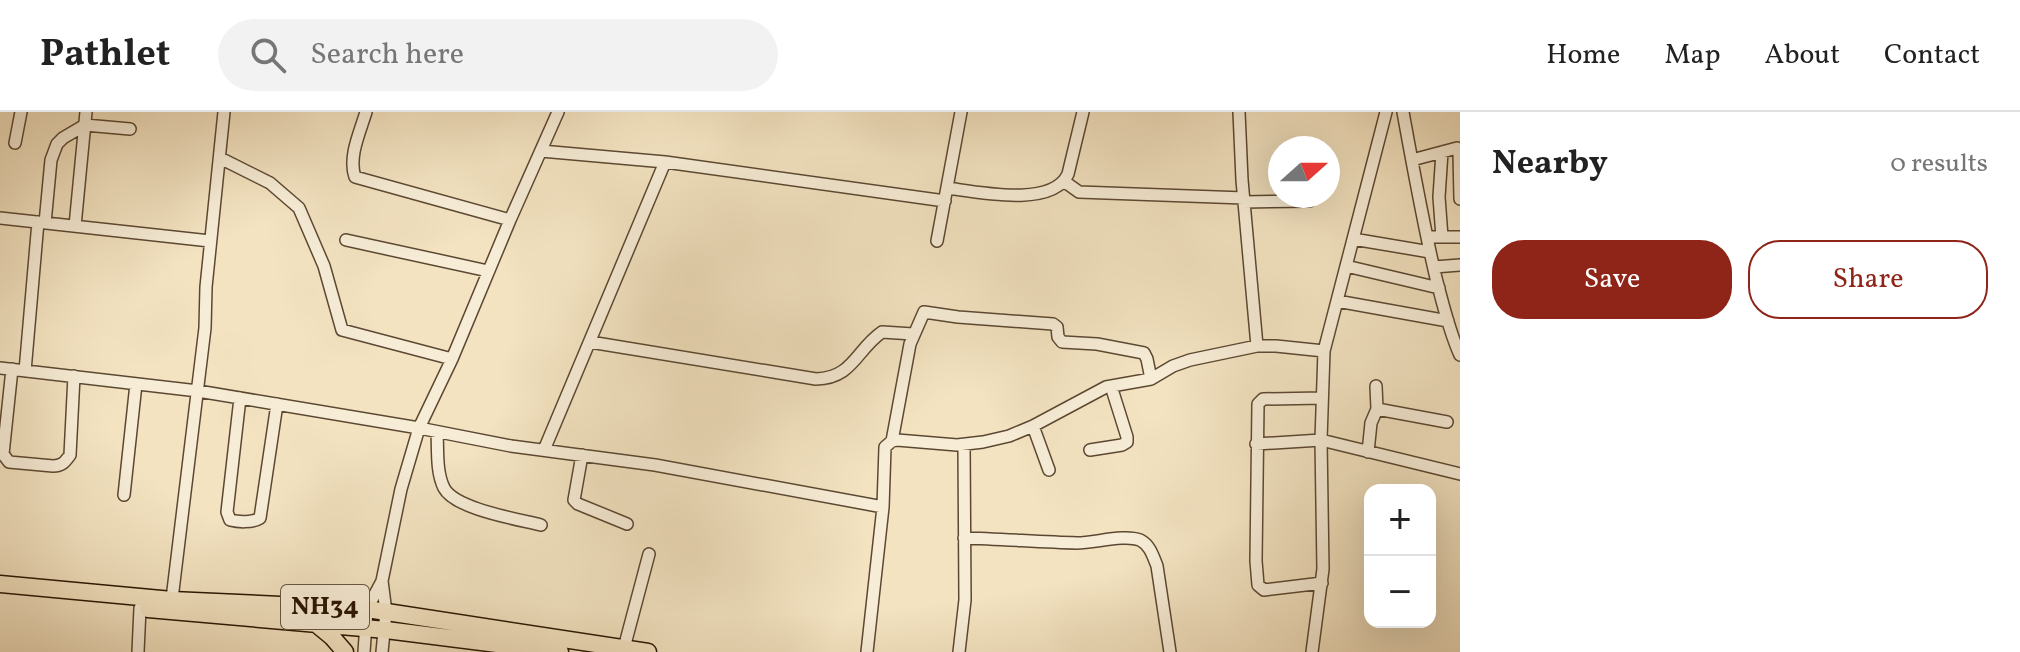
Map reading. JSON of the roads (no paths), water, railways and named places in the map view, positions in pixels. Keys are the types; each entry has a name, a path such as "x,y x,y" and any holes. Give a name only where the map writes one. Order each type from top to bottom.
{"highway":[{"name":"NH34","path":"0,584 560,652"},
{"name":"NH34","path":"0,594 140,608 367,609 648,652"},
{"path":"315,623 345,652"}],"street":[{"path":"15,143 21,112"},
{"path":"75,226 86,112"},
{"path":"172,606 205,328 210,241 224,112"},
{"path":"366,112 352,160 355,177 510,220"},
{"path":"364,652 367,609 382,581 401,489 419,428 452,359 558,112"},
{"path":"937,241 961,112"},
{"path":"541,151 946,194 1015,195 1046,192 1065,182 1083,112"},
{"path":"1239,112 1257,346"},
{"path":"1312,652 1323,569 1321,440 1324,351 1386,112"},
{"path":"1403,112 1430,252 1460,355"},
{"path":"25,371 41,223 51,160 57,144 85,125 130,129"},
{"path":"1412,160 1454,148 1459,150 1460,199"},
{"path":"1442,152 1439,197 1442,237"},
{"path":"220,158 270,183 299,208 324,266 342,330 452,359"},
{"path":"544,450 665,162"},
{"path":"1065,182 1079,192 1268,200"},
{"path":"0,218 210,241"},
{"path":"1427,237 1460,237"},
{"path":"1353,239 1430,252"},
{"path":"346,240 488,271"},
{"path":"1434,267 1460,265"},
{"path":"1346,266 1439,288"},
{"path":"1337,301 1448,321"},
{"path":"867,652 883,507 885,447 892,441 913,334 924,312 1053,324 1062,342 1097,344 1144,353 1151,379"},
{"path":"590,342 816,379 834,377 845,371 882,332 913,334"},
{"path":"892,441 964,445 1009,436 1093,393 1111,386 1151,379 1180,362 1257,346 1324,351"},
{"path":"74,376 70,455 66,461 60,466 9,462 3,454 6,368 25,371 74,376 198,391 511,446 655,465 883,507"},
{"path":"124,495 136,384"},
{"path":"1090,450 1127,442 1111,386"},
{"path":"1368,452 1371,423 1377,409 1376,386"},
{"path":"240,398 227,512 230,520 235,521 256,521 260,518 277,404"},
{"path":"1322,398 1262,399 1258,404 1256,444 1258,585 1268,590 1322,583"},
{"path":"1377,409 1447,422"},
{"path":"1033,426 1049,470"},
{"path":"437,432 439,475 445,490 467,505 541,525"},
{"path":"1256,444 1321,440 1460,474"},
{"path":"959,652 965,600 964,445"},
{"path":"582,455 574,500 627,524"},
{"path":"964,538 1080,543 1139,540 1146,544 1157,566 1170,652"},
{"path":"624,648 649,554"},
{"path":"382,581 386,612 382,652"},
{"path":"138,652 140,608"}]}
